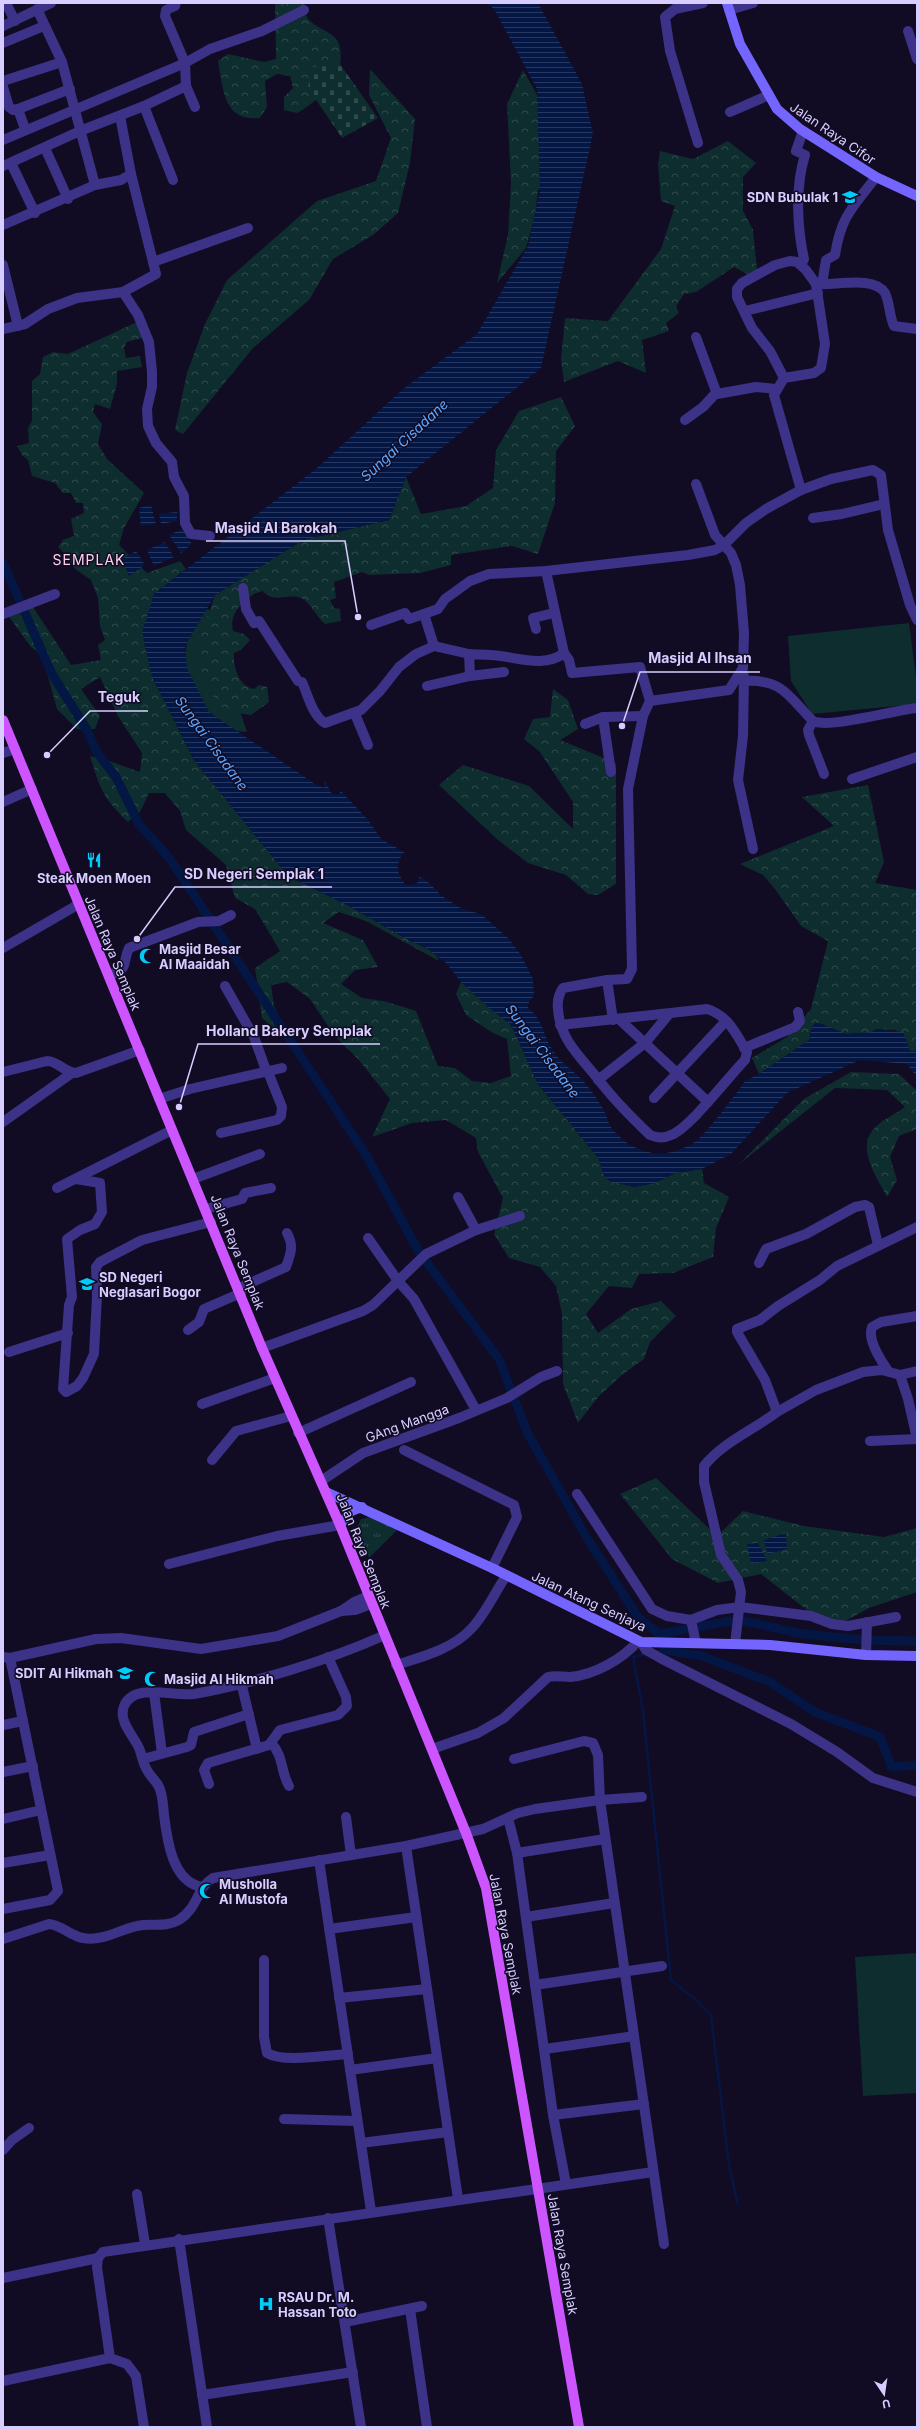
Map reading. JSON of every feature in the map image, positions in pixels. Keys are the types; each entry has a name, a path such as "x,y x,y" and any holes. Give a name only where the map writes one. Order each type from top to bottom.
{"main road":[{"name":"Jalan Raya Cifor","path":"728,6 740,44 777,109 803,131 876,177 917,196"},
{"name":"Jalan Raya Semplak","path":"3,720 78,904 240,1291 262,1348 298,1433 340,1525 369,1600 385,1635 466,1833 486,1888 539,2188 579,2427"},
{"name":"Jalan Atang Senjaya","path":"326,1492 362,1507 492,1568 652,1648 674,1643 696,1641 866,1650 917,1656"},
{"path":"340,1525 351,1511 362,1507"}],"street":[{"path":"5,3 16,21"},
{"path":"3,26 51,3"},
{"path":"176,3 175,6 166,10 165,16 185,63 186,86 195,106"},
{"path":"698,143 670,51 665,17 676,9 703,3"},
{"path":"728,6 753,3"},
{"path":"38,9 44,26 62,62 95,185"},
{"path":"3,140 25,129 185,63 210,50 262,31 304,10"},
{"path":"4,40 44,26"},
{"path":"908,31 917,59"},
{"path":"3,81 62,62"},
{"path":"36,213 7,164 80,131 144,106 186,86"},
{"path":"3,87 9,107 13,110 70,89"},
{"path":"730,112 769,95"},
{"path":"144,106 173,180"},
{"path":"18,109 25,129"},
{"path":"3,329 32,321 48,309 76,298 123,292 156,274 131,174 120,116"},
{"path":"801,265 804,259 799,215 802,164 805,155 796,151 803,131"},
{"path":"45,148 68,199"},
{"path":"3,226 68,199 95,185 121,180 131,174"},
{"path":"801,490 786,429 776,404 776,389 784,378 814,373 821,368 825,344 819,287 826,260 835,255 840,229 845,217 876,177"},
{"path":"153,262 248,228"},
{"path":"784,378 770,351 752,328 745,311 737,298 737,289 742,284 775,265 790,261 801,265 819,287"},
{"path":"3,265 18,326"},
{"path":"745,311 819,287 860,282 881,288 886,294 889,313 894,326 917,329"},
{"path":"123,292 133,305 149,342 152,387 147,409 148,426 156,443 172,462 174,477 184,496 185,523 191,534 210,536"},
{"path":"696,337 716,393"},
{"path":"685,420 703,407 716,393 756,387 776,389"},
{"path":"371,625 405,613 409,619 438,609 445,599 479,577 500,572 546,571 688,555 724,545 746,523 801,490 831,479 873,470 881,475 888,530 917,620"},
{"path":"696,484 715,535 731,554 736,565 740,585 744,633 744,681 743,736 738,780 753,849"},
{"path":"813,518 842,514 884,504"},
{"path":"546,571 554,614 564,653 569,660 572,673 640,667 650,701 643,716 628,789 632,969 627,980 607,980 563,988 558,1001 560,1025 565,1039 580,1060 622,1109 650,1135 656,1137 672,1135 677,1132 708,1102 745,1060 747,1052 720,1014 707,1010 633,1016 616,1020 560,1025"},
{"path":"243,588 246,609 254,623 259,621 298,680 302,682 312,707 320,719 329,723 355,714 380,691 399,667 416,654 434,646 468,654 490,654 542,661 556,658 564,653"},
{"path":"3,614 55,594"},
{"path":"424,614 434,646"},
{"path":"536,629 533,618 554,614"},
{"path":"468,654 470,676"},
{"path":"650,701 729,690 744,668"},
{"path":"427,686 470,676 504,672"},
{"path":"744,681 764,681 780,687 813,721 819,724 831,724 897,710 917,708"},
{"path":"355,714 368,746"},
{"path":"585,724 603,717 643,716"},
{"path":"603,717 611,772"},
{"path":"813,721 809,727 809,735 824,774"},
{"path":"3,753 15,749"},
{"path":"852,779 917,757"},
{"path":"3,802 32,789"},
{"path":"3,948 78,904"},
{"path":"109,975 119,972 125,966 128,948 198,922 219,921 231,915"},
{"path":"607,980 616,1020 678,1072 708,1102"},
{"path":"221,1133 277,1120 282,1116 282,1106 254,1037 225,986"},
{"path":"744,1048 796,1027 800,1021 798,1012"},
{"path":"598,1080 645,1043 669,1014"},
{"path":"654,1098 726,1021"},
{"path":"3,1122 72,1073 140,1050"},
{"path":"3,1072 50,1061 72,1073"},
{"path":"159,1099 190,1089 282,1068"},
{"path":"57,1188 172,1130"},
{"path":"193,1179 260,1154"},
{"path":"76,1179 100,1183 102,1212 95,1224 72,1234 67,1239 73,1286 63,1389 68,1392 77,1386 83,1378 94,1354 97,1296 96,1268 100,1262 142,1240 211,1222"},
{"path":"206,1209 242,1199 245,1193 271,1188"},
{"path":"458,1197 476,1230"},
{"path":"759,1263 766,1249 806,1234 850,1209 864,1205 869,1207 878,1245"},
{"path":"262,1348 363,1311 424,1258 476,1230 520,1216"},
{"path":"777,1412 765,1380 737,1332 737,1329 760,1320 778,1306 820,1280 837,1266 917,1227"},
{"path":"188,1330 199,1322 204,1309 286,1267 292,1251 292,1243 287,1232"},
{"path":"368,1238 398,1281 414,1299 476,1410"},
{"path":"888,1372 872,1339 870,1331 872,1327 881,1322 917,1316"},
{"path":"9,1352 68,1333"},
{"name":"GAng Mangga","path":"320,1481 363,1453 459,1418 512,1395 541,1377 557,1371"},
{"path":"735,1644 742,1599 738,1580 721,1555 707,1500 704,1482 704,1466 723,1448 757,1428 777,1412 816,1390 844,1378 867,1371 888,1372 900,1375 917,1371"},
{"path":"870,1441 917,1439 908,1399 900,1375"},
{"path":"202,1404 276,1378"},
{"path":"298,1433 411,1382"},
{"path":"212,1460 236,1431 291,1416"},
{"path":"404,1450 514,1504 517,1517 492,1568"},
{"path":"577,1494 652,1609 667,1616 692,1622 717,1610 740,1607 811,1616 832,1624 848,1626 867,1626 896,1617"},
{"path":"169,1564 284,1535 340,1525"},
{"path":"396,1665 434,1653 460,1639 473,1628 506,1576"},
{"path":"3,1908 50,1900 56,1895 57,1887 23,1721 5,1659 96,1639 121,1638 200,1649 278,1636 341,1611 354,1602 369,1600"},
{"path":"692,1622 696,1641"},
{"path":"866,1650 867,1626"},
{"path":"202,1887 187,1881 173,1858 166,1829 159,1786 147,1770 123,1716 124,1706 133,1695 154,1693 194,1694 328,1658 385,1635"},
{"path":"432,1749 478,1733 504,1718 548,1677 570,1677 600,1668 631,1649 640,1641"},
{"path":"652,1648 662,1659 791,1724 837,1752 873,1778 917,1792"},
{"path":"209,1784 204,1770 208,1763 257,1750 272,1744 280,1730 338,1715 347,1706 346,1697 328,1658"},
{"path":"241,1682 257,1750"},
{"path":"154,1693 162,1753"},
{"path":"143,1759 191,1745 194,1732 249,1714"},
{"path":"3,1725 23,1721"},
{"path":"514,1759 584,1741 593,1742 598,1755 600,1800 605,1839 664,2244"},
{"path":"272,1744 278,1753 283,1774 289,1786"},
{"path":"3,1772 33,1766"},
{"path":"3,1939 49,1924 57,1926 71,1934 89,1939 107,1937 141,1925 166,1925 177,1921 194,1906 202,1887 213,1878 406,1846 466,1833 535,1809 600,1800 642,1797"},
{"path":"3,1819 41,1810"},
{"path":"346,1817 351,1855"},
{"path":"508,1818 517,1853 554,2115 566,2184"},
{"path":"517,1853 605,1839"},
{"path":"406,1846 458,2199"},
{"path":"3,1863 50,1855"},
{"path":"319,1860 371,2211"},
{"path":"526,1917 614,1903"},
{"path":"329,1929 416,1917"},
{"path":"264,1960 264,2043 267,2054 284,2058 348,2054"},
{"path":"535,1985 662,1966"},
{"path":"339,1998 427,1989"},
{"path":"545,2050 634,2036"},
{"path":"350,2070 437,2058"},
{"path":"554,2115 644,2104"},
{"path":"284,2118 357,2121"},
{"path":"3,2150 12,2140 29,2128"},
{"path":"361,2143 448,2132"},
{"path":"3,2278 98,2258 110,2249 653,2172"},
{"path":"137,2194 145,2244"},
{"path":"328,2218 361,2427"},
{"path":"179,2239 207,2427"},
{"path":"98,2258 97,2267 110,2358"},
{"path":"345,2322 422,2306"},
{"path":"410,2309 427,2427"},
{"path":"3,2381 110,2358 127,2364 136,2376 144,2427"},
{"path":"202,2395 353,2372"}],"green space":[{"path":"275,3 305,3 305,11 311,22 328,32 337,40 339,44 341,60 338,75 334,83 324,93 297,113 284,110 284,97 293,88 290,76 277,74 265,81 267,107 260,118 248,118 239,115 232,109 227,101 221,82 218,61 228,54 264,62 276,59"},
{"path":"340,64 378,118 342,138 308,88 312,67"},
{"path":"370,69 415,119 410,163 398,213 373,235 333,259 309,300 253,348 183,434 175,430 187,373 205,324 227,280 317,201 376,181 391,138 369,95"},
{"path":"523,70 537,95 554,178 538,190 535,216 526,248 497,283 508,235 511,183 507,104"},
{"path":"728,141 756,163 743,177 743,211 753,230 758,280 734,267 696,292 684,294 676,306 679,313 666,323 669,331 642,340 646,373 618,361 564,382 561,359 565,318 608,321 661,249 675,206 661,201 658,164 660,151 693,159"},
{"path":"137,322 145,337 127,342 124,348 126,358 140,356 142,367 117,371 117,384 110,409 95,404 93,412 102,424 98,444 107,459 144,493 124,528 119,545 147,573 180,561 186,569 154,594 152,677 194,760 288,876 349,906 410,941 426,948 436,954 439,961 366,921 339,912 323,923 363,940 378,967 355,970 341,984 362,998 384,1001 416,1011 438,1066 455,1068 472,1081 491,1083 511,1076 507,1039 493,1033 466,1015 456,994 461,982 511,1025 538,1084 599,1159 603,1174 634,1187 655,1183 675,1173 702,1169 704,1183 729,1197 716,1228 713,1257 673,1273 639,1274 632,1288 609,1286 586,1314 598,1333 631,1309 661,1301 676,1316 650,1342 644,1359 622,1375 599,1396 578,1423 563,1384 562,1314 556,1286 540,1267 509,1258 494,1234 503,1198 478,1152 476,1138 446,1120 412,1123 372,1137 390,1099 358,1059 334,1035 310,999 287,982 271,985 274,1006 293,1045 262,1018 255,968 280,951 255,909 235,898 226,865 186,830 180,811 165,793 149,793 140,812 128,822 113,806 103,792 90,756 104,759 140,772 142,753 118,716 100,677 81,689 100,716 95,729 77,729 57,709 42,655 31,647 7,614 33,607 71,665 101,660 98,645 105,640 100,626 98,598 91,580 74,568 67,556 58,547 63,540 74,536 71,519 84,513 83,503 76,503 71,493 63,493 55,483 32,476 28,460 22,455 17,446 29,443 28,428 32,421 32,381 40,374 43,357 53,352 68,354"},
{"path":"561,397 575,426 556,451 555,503 538,554 512,546 451,555 451,565 420,573 369,575 362,572 334,582 336,598 330,600 334,608 340,609 341,621 325,624 308,603 301,598 275,598 267,595 263,591 250,596 240,606 233,618 233,631 244,634 250,640 241,650 234,653 235,665 238,676 244,684 254,689 259,685 267,687 269,702 251,715 225,711 209,691 202,672 201,636 215,595 303,540 389,520 406,477 421,514 466,506 493,488 496,450 519,411"},
{"path":"202,608 210,610 206,648 240,711 247,732 213,729 183,670 189,627"},
{"path":"909,623 917,685 917,704 812,714 791,681 788,636"},
{"path":"553,689 568,700 578,729 560,740 616,763 616,884 598,895 588,894 566,875 528,863 498,840 439,785 463,765 529,786 573,829 573,802 540,752 524,739 533,719 550,717"},
{"path":"868,785 884,862 875,883 917,890 917,1048 914,1052 910,1051 906,1040 895,1030 876,1029 872,1032 847,1034 832,1029 811,1030 809,1040 759,1074 752,1058 787,1037 811,1009 828,941 801,926 775,889 763,875 740,864 834,826 802,797"},
{"path":"851,1072 899,1074 917,1091 917,1129 899,1136 890,1157 897,1180 887,1197 870,1164 867,1147 868,1139 875,1127 905,1107 887,1090 835,1088 738,1165 804,1099"},
{"path":"656,1478 717,1536 743,1511 804,1526 884,1537 917,1528 917,1592 869,1608 831,1629 761,1574 718,1583 672,1559 620,1494"},
{"path":"371,1517 397,1530 369,1558 356,1529 361,1519"},
{"path":"917,1953 917,2093 863,2096 855,1957"}],"water":[{"name":"Sungai Cisadane","path":"486,3 538,3 582,84 593,134 541,368 406,477 389,520 303,540 215,595 185,646 187,668 209,712 315,784 324,788 325,781 332,794 339,794 341,791 369,821 381,839 404,852 398,864 398,868 400,876 405,884 412,885 418,882 419,877 425,879 442,896 462,909 481,914 509,939 521,955 533,979 534,996 529,1002 528,1008 540,1022 555,1054 592,1091 607,1116 610,1126 618,1136 638,1149 648,1152 670,1152 682,1149 693,1143 710,1127 745,1081 759,1074 809,1040 813,1025 817,1022 847,1034 872,1032 876,1029 903,1032 910,1051 914,1052 917,1048 917,1077 907,1064 860,1060 787,1093 731,1154 702,1169 675,1173 655,1183 634,1187 609,1181 603,1174 599,1159 538,1084 511,1025 489,1008 461,982 446,963 425,947 410,941 349,906 288,876 194,760 152,677 142,633 154,594 317,468 403,389 477,334 528,246 540,190 537,89 494,9"},
{"path":"151,505 156,524 141,526 139,508"},
{"path":"177,512 177,521 161,524 159,514"},
{"path":"182,529 192,544 181,553 169,535"},
{"path":"165,542 174,557 154,566 147,550"},
{"path":"136,551 145,565 129,576 122,559"},
{"path":"786,1533 787,1549 767,1554 764,1540"},
{"path":"758,1543 767,1561 751,1563 747,1544"}],"waterway":[{"path":"3,563 52,674 87,730 96,751 116,777 139,824 170,859 365,1153 419,1252 499,1359 528,1434 587,1538 638,1617 659,1634 731,1621"},
{"path":"742,1621 793,1632 829,1637 917,1641"},
{"path":"660,1638 665,1650 702,1656 770,1682 815,1712 880,1737 892,1767 917,1765"},
{"path":"656,1652 665,1650"},
{"path":"647,1654 633,1657 643,1711 671,1980 695,1999 711,2015 729,2165 738,2205"}],"place":[{"name":"SDN Bubulak 1","path":"850,197"},
{"name":"Masjid Al Barokah","path":"358,617"},
{"name":"Masjid Al Ihsan","path":"622,726"},
{"name":"Teguk","path":"47,755"},
{"name":"Steak Moen Moen","path":"94,860"},
{"name":"SD Negeri Semplak 1","path":"137,939"},
{"name":"Masjid Besar Al Maaidah","path":"147,956"},
{"name":"Holland Bakery Semplak","path":"179,1107"},
{"name":"SD Negeri Neglasari Bogor","path":"87,1284"},
{"name":"SDIT Al Hikmah","path":"125,1673"},
{"name":"Masjid Al Hikmah","path":"152,1679"},
{"name":"Musholla Al Mustofa","path":"207,1891"},
{"name":"RSAU Dr. M. Hassan Toto","path":"266,2304"}],"district":[{"name":"SEMPLAK","path":"89,559"}]}
